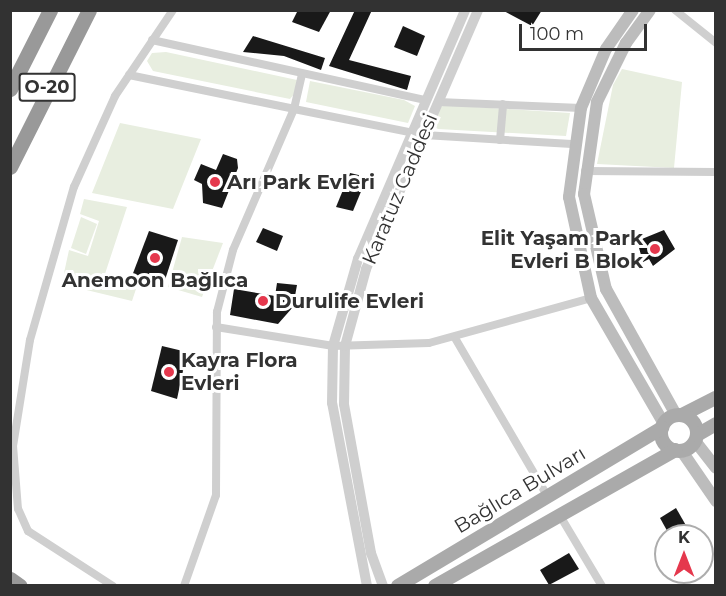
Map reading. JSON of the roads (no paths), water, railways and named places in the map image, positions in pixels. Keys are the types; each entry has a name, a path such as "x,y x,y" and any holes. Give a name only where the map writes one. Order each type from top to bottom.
{"highway":[{"name":"O-20","path":"10,89 50,10"},
{"name":"O-20","path":"10,166 89,10"},
{"path":"10,67 40,27"},
{"path":"10,579 20,585"}],"main road":[{"path":"633,10 606,49 580,108 572,144 570,214 591,298 663,426 665,444 678,450 716,501"},
{"path":"650,10 626,43 597,102 585,171 586,217 599,271 679,415 692,420 696,438 716,468"},
{"path":"663,426 679,415 716,398"},
{"path":"678,450 716,424"},
{"name":"Bağlıca Bulvarı","path":"398,585 663,426"},
{"name":"Bağlıca Bulvarı","path":"435,585 559,514 678,450"}],"street":[{"path":"113,585 28,531 18,510 13,446 30,340 74,187 94,136 129,75 173,10"},
{"name":"Karatuz Caddesi","path":"367,585 332,403 333,346 347,288 424,100 465,10"},
{"name":"Karatuz Caddesi","path":"383,585 371,553 346,415 345,346 362,278 478,10"},
{"path":"675,10 716,43"},
{"path":"152,40 424,100"},
{"path":"184,585 216,495 216,327 233,250 294,109 302,74"},
{"path":"129,75 424,135 572,144"},
{"path":"438,102 580,108"},
{"path":"500,140 503,104"},
{"path":"585,171 716,172"},
{"path":"216,327 333,346 455,338 591,298"},
{"path":"455,338 548,496"},
{"path":"559,514 602,585"}],"place":[{"name":"Arı Park Evleri","path":"215,182"},
{"name":"Elit Yaşam Park Evleri B Blok","path":"655,249"},
{"name":"Anemoon Bağlıca","path":"155,258"},
{"name":"Durulife Evleri","path":"263,301"},
{"name":"Kayra Flora Evleri","path":"169,372"}]}
